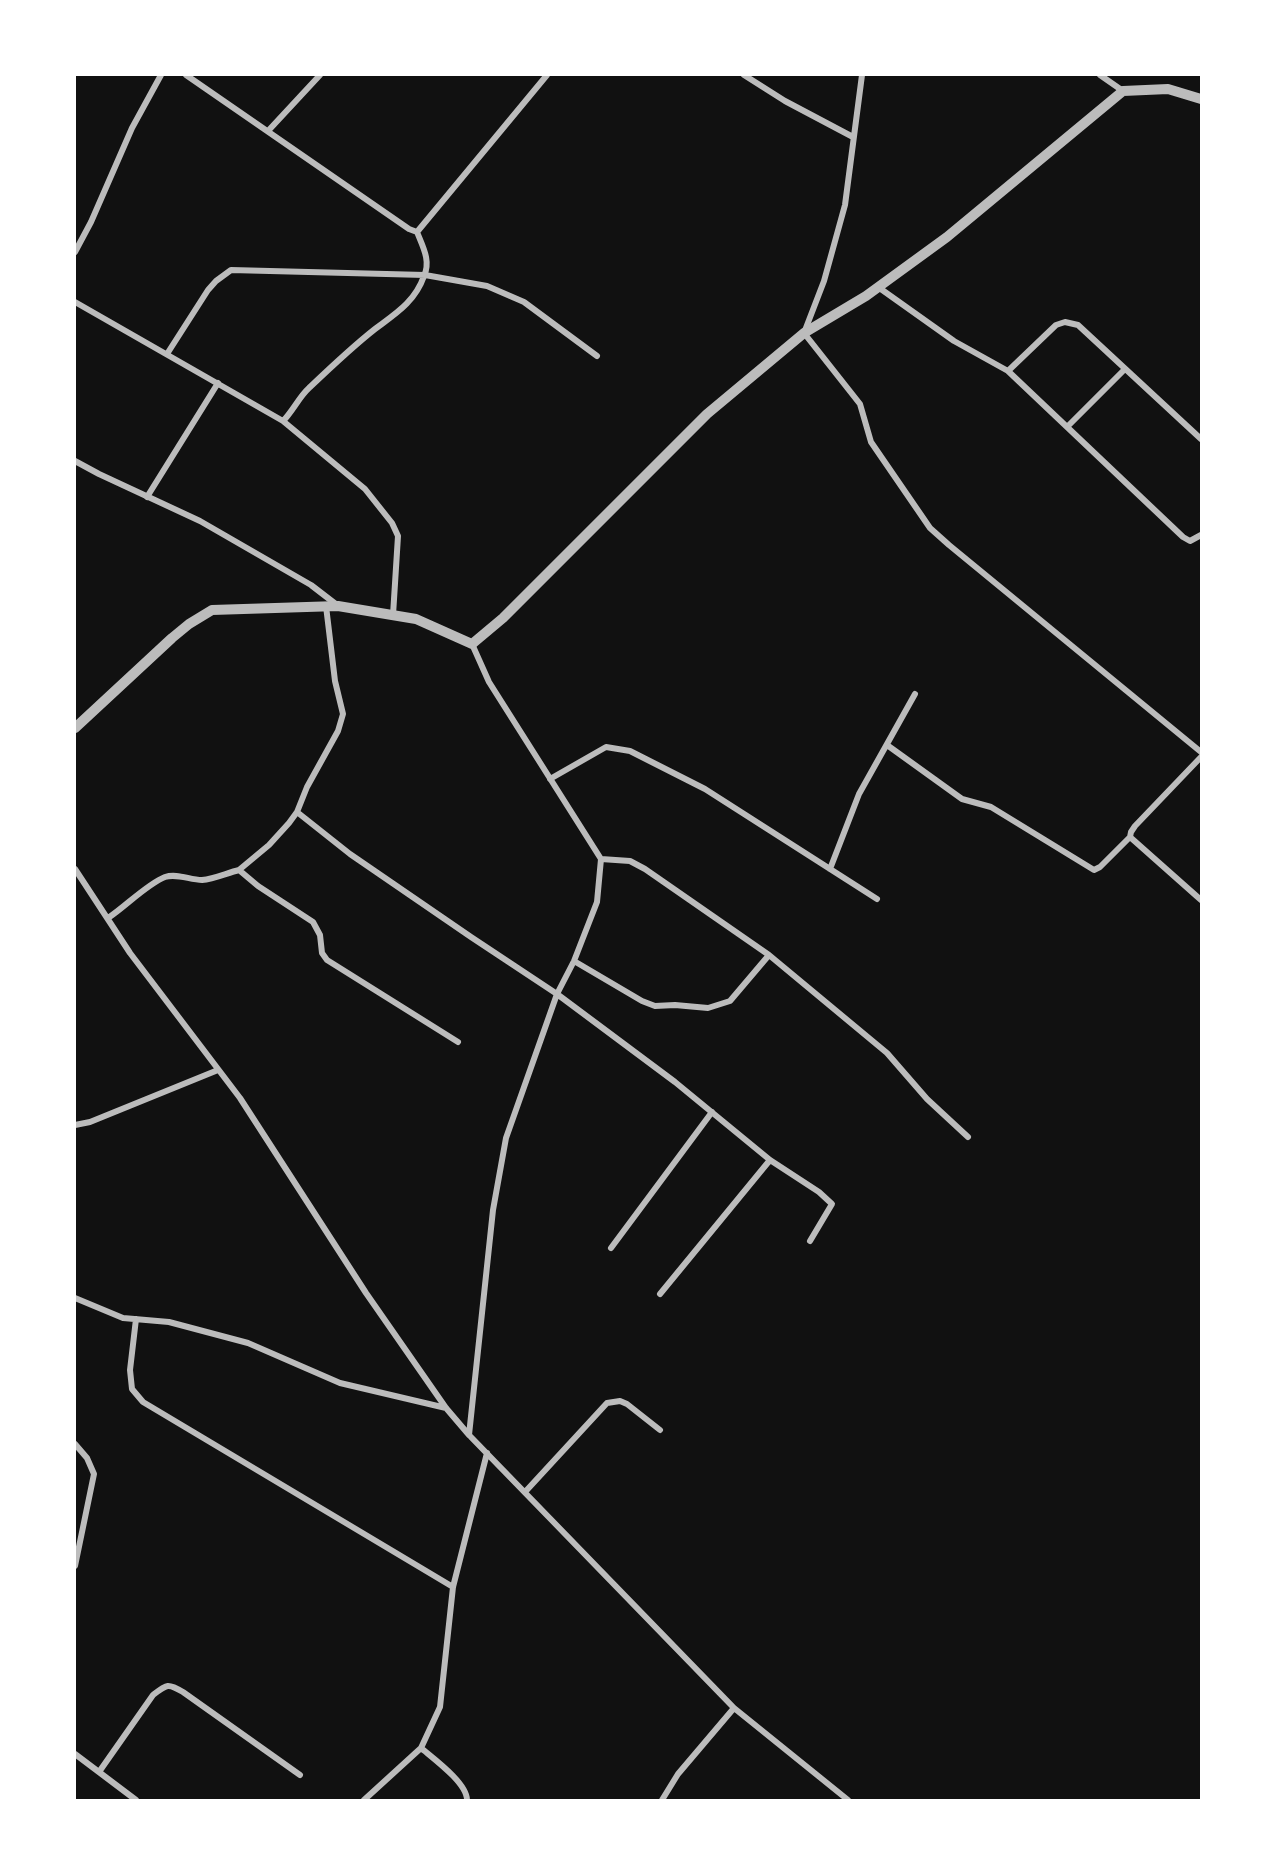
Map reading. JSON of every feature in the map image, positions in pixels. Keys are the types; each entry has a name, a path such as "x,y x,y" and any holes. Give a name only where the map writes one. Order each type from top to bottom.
{"street":[{"path":"75,252 91,222 132,128 162,75"},
{"path":"186,75 409,229 417,232 427,257 425,275 412,298 400,311 374,330 306,391 284,421"},
{"path":"267,131 320,75"},
{"path":"417,232 547,75"},
{"path":"744,75 785,101 853,137"},
{"path":"804,333 824,281 845,205 862,75"},
{"path":"1100,75 1124,91"},
{"path":"472,644 503,618 707,414 804,333 878,287 948,237 1044,155 1124,91 1168,89 1201,99"},
{"path":"167,354 212,285 231,270 425,275 487,286 524,302 597,356"},
{"path":"878,287 954,341 1008,371 1184,537 1190,541 1201,535"},
{"path":"75,302 284,421 365,489 392,523 398,536 393,615"},
{"path":"1008,371 1056,325 1065,322 1078,325 1201,439"},
{"path":"804,333 860,404 871,442 930,528 1201,752"},
{"path":"1067,427 1125,369"},
{"path":"147,496 218,382"},
{"path":"75,461 200,521 311,585 338,606"},
{"path":"108,918 167,876 206,880 239,870 269,845 297,812 307,788 338,731 343,714 335,681 326,606"},
{"path":"75,728 172,638 212,610 338,606 416,620 472,644 489,682 601,860 597,902 574,961 557,994 506,1138 493,1210 470,1435"},
{"path":"830,869 859,794 915,694"},
{"path":"887,745 962,799 992,807 1094,870 1100,867 1130,837 1135,826 1201,757"},
{"path":"550,779 606,747 630,751 705,789 877,899"},
{"path":"297,812 350,854 557,994 675,1082 770,1160 819,1192 832,1204 810,1241"},
{"path":"1130,837 1201,900"},
{"path":"601,860 630,861 645,869 769,955 886,1053 927,1099 968,1137"},
{"path":"75,869 130,953 240,1098 366,1293 446,1408 734,1708 848,1800"},
{"path":"239,870 258,886 313,922 320,935 322,952 327,960 458,1042"},
{"path":"574,961 642,1001 655,1006 708,1008 729,1001 769,955"},
{"path":"75,1125 90,1122 219,1070"},
{"path":"611,1248 712,1112"},
{"path":"660,1294 770,1160"},
{"path":"75,1298 123,1318 169,1322 248,1343 340,1383 446,1408"},
{"path":"136,1319 130,1370 132,1389 143,1402 453,1587"},
{"path":"525,1492 607,1403 620,1401 627,1404 660,1430"},
{"path":"75,1444 87,1458 94,1474 75,1566"},
{"path":"364,1800 421,1748 440,1707 453,1587 487,1453"},
{"path":"99,1772 153,1695 171,1685 300,1775"},
{"path":"662,1800 678,1774 734,1708"},
{"path":"421,1748 460,1784 467,1793 467,1800"},
{"path":"75,1754 136,1800"}]}
